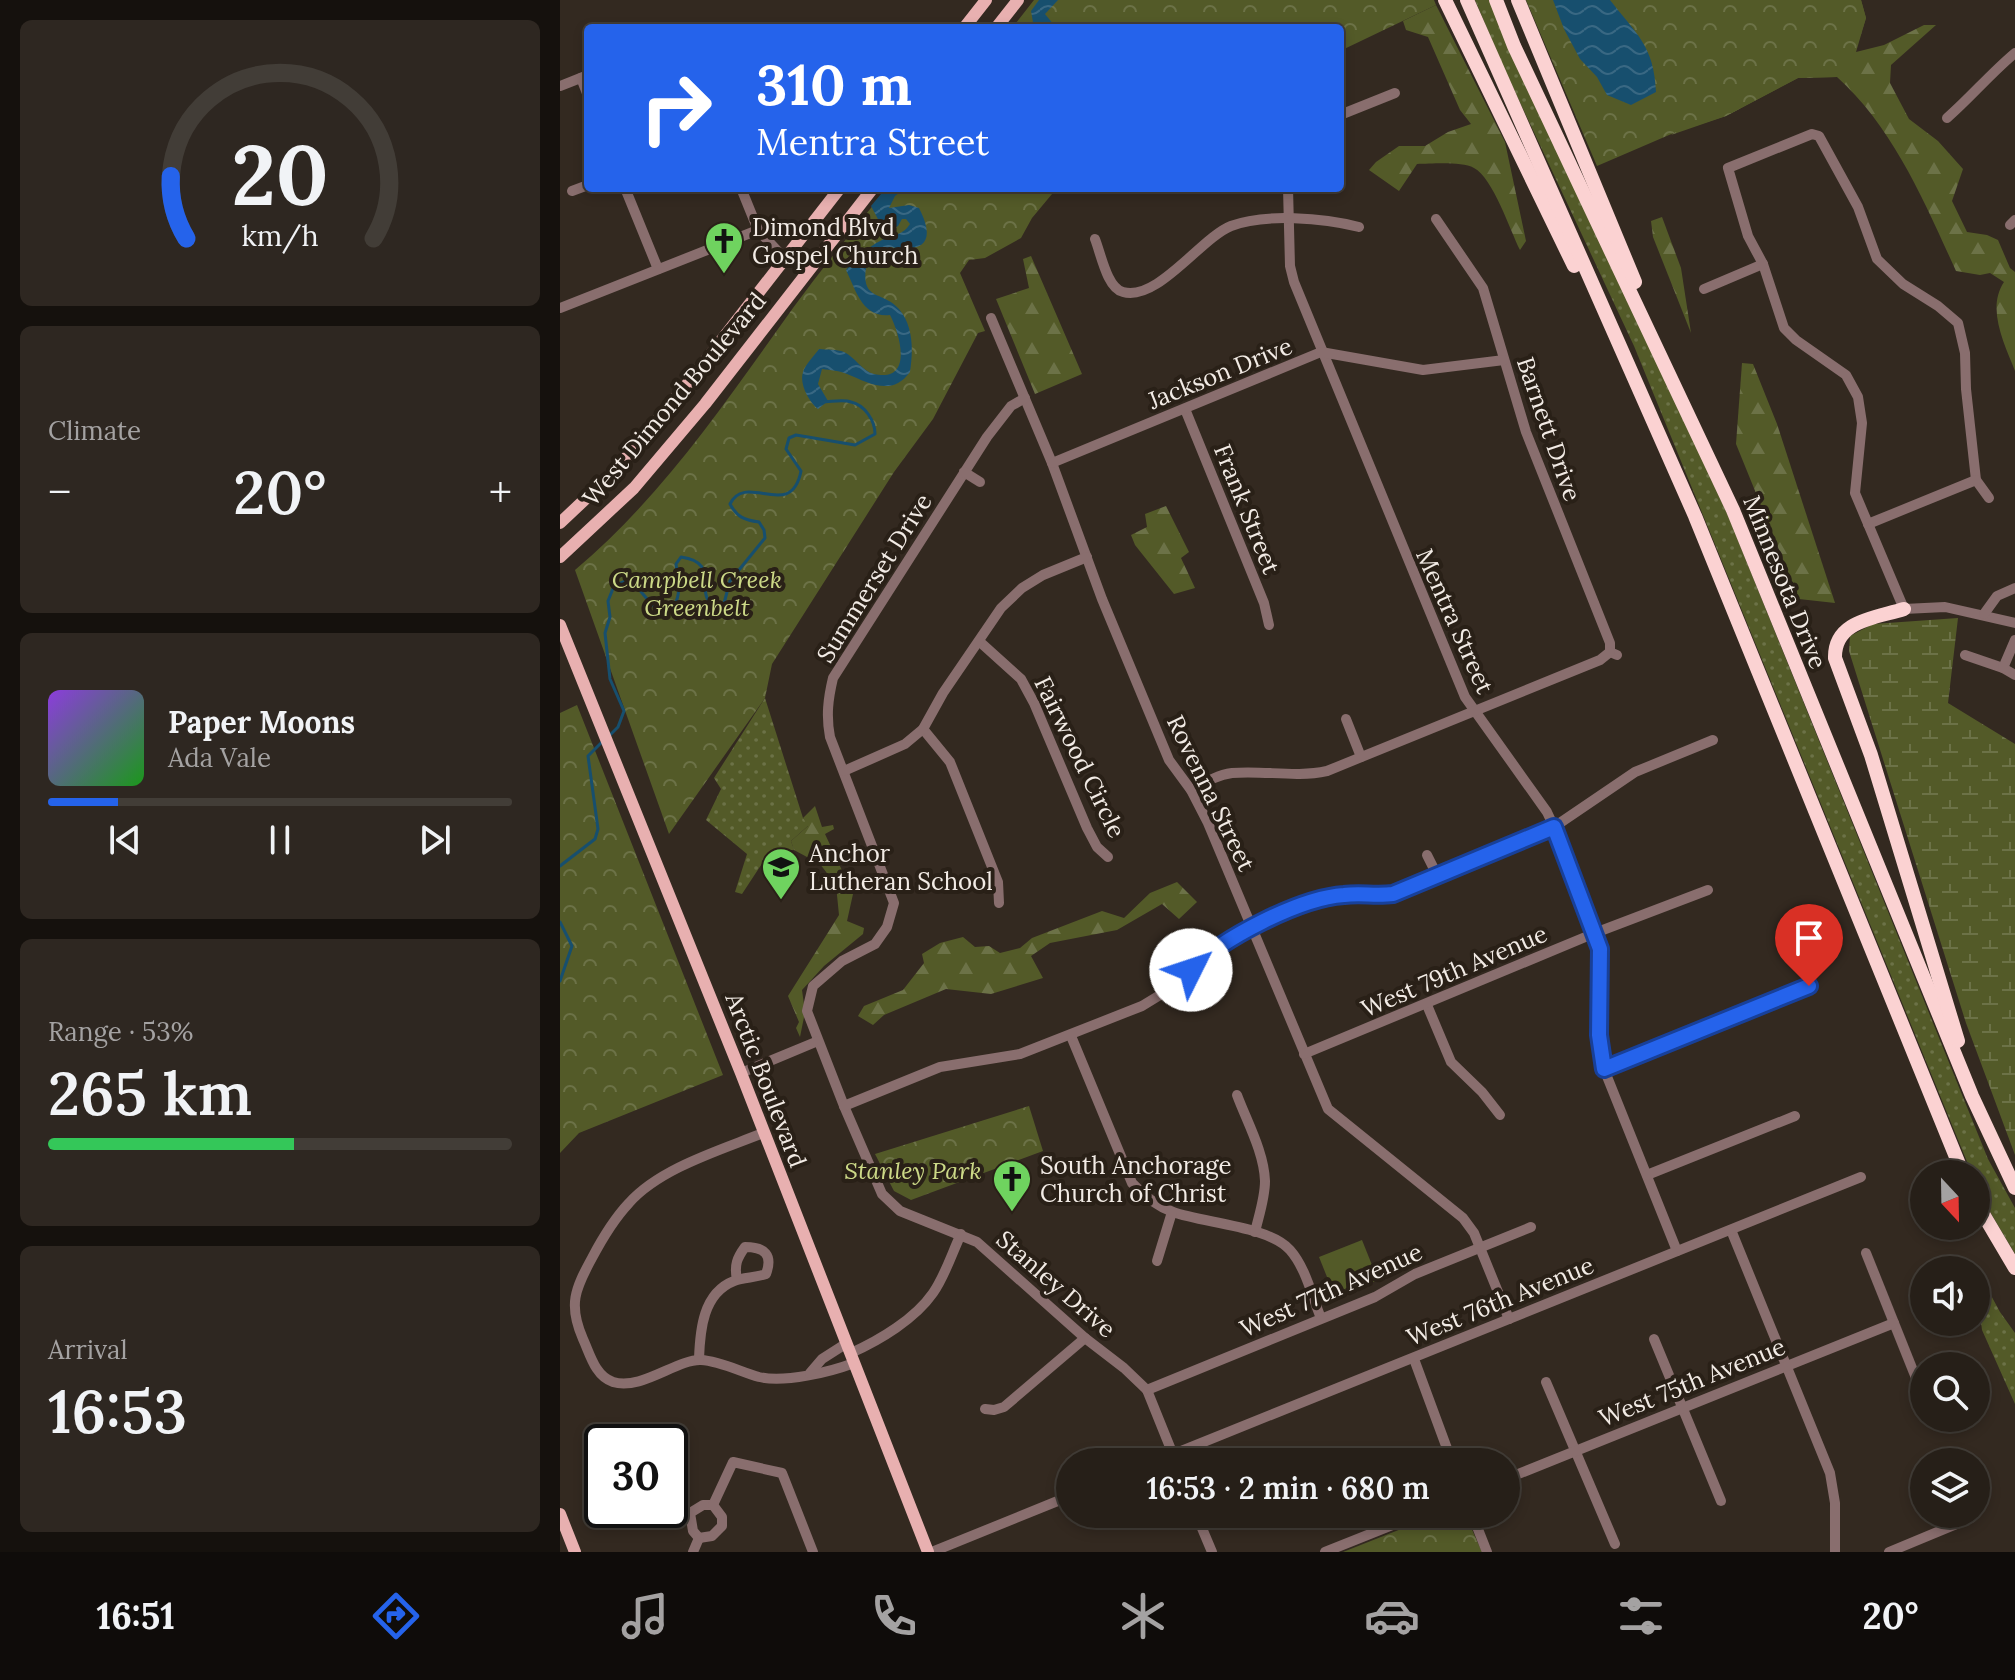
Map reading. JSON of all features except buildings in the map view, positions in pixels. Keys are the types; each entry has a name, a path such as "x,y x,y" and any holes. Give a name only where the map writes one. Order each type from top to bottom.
{"highway":[{"path":"1445,0 1653,421"},
{"path":"1467,0 1695,516 1957,1160"},
{"name":"Minnesota Drive","path":"1496,0 1514,46 1733,510 1972,1096 2015,1188"},
{"path":"1518,0 1678,389"},
{"path":"1904,609 1861,621 1848,628 1839,636 1835,658 1871,755 1936,964 1972,1096"},
{"path":"1990,1226 2015,1268"}],"main road":[{"path":"967,24 986,0"},
{"path":"999,24 1018,0"},
{"name":"West Dimond Boulevard","path":"560,523 615,471 685,387 837,192"},
{"name":"West Dimond Boulevard","path":"560,557 644,476 705,404 870,192"},
{"name":"Arctic Boulevard","path":"560,626 930,1552"},
{"path":"560,1514 575,1552"}],"street":[{"path":"1947,118 2015,53"},
{"path":"560,86 584,76"},
{"path":"1344,113 1395,93"},
{"path":"1989,498 1976,480 1965,353 1958,323 1903,284 1877,259 1858,207 1819,136 1812,134 1728,168 1748,236 1763,264 1784,328 1846,375 1858,397 1862,423 1855,493 1904,609 1945,607 2015,623"},
{"path":"572,191 584,186"},
{"path":"627,192 658,269"},
{"path":"743,192 758,230 785,259"},
{"name":"Mentra Street","path":"1288,192 1290,266 1321,352 1431,621 1474,712 1547,812 1595,933 1602,968 1599,1035 1604,1069 1677,1251"},
{"path":"1095,239 1119,295 1169,276 1210,238 1231,226 1288,219 1339,222 1359,227"},
{"name":"Barnett Drive","path":"1436,219 1483,288 1526,432 1614,653 1474,712"},
{"path":"560,308 758,230"},
{"path":"1704,289 1763,264"},
{"name":"Rovenna Street","path":"991,318 1052,463 1102,599 1169,760 1191,790 1208,823 1328,1109 1463,1218 1474,1233 1509,1319"},
{"name":"Jackson Drive","path":"1052,463 1321,352 1423,370 1504,360"},
{"name":"Summerset Drive","path":"818,1041 807,1011 813,986 842,961 875,944 887,927 894,903 827,722 833,678 987,437 1011,406 1025,398"},
{"name":"Frank Street","path":"1185,409 1264,603 1269,625"},
{"path":"964,472 980,482"},
{"path":"1868,524 1976,480"},
{"path":"844,771 905,744 923,729 943,693 1001,608 1022,588 1043,575 1087,557"},
{"path":"1984,614 1997,596 2015,588"},
{"path":"2003,668 2015,640"},
{"name":"Fairwood Circle","path":"980,642 1021,679 1087,828 1097,847 1108,857"},
{"path":"1965,655 2015,675"},
{"path":"1191,790 1213,778 1231,773 1306,775 1327,771 1474,712"},
{"path":"1346,719 1361,757"},
{"path":"923,729 950,762 998,882 999,903"},
{"path":"844,1106 940,1067 1020,1054 1071,1036 1160,997 1178,984 1205,956 1251,927 1320,898 1346,894 1372,897 1393,894 1554,827 1635,772 1713,740"},
{"path":"1427,855 1437,875"},
{"name":"West 79th Avenue","path":"1304,1054 1595,933 1708,890"},
{"path":"1604,1069 1809,986"},
{"path":"1427,1005 1451,1062 1500,1115"},
{"path":"1071,1036 1132,1183 1143,1195 1172,1212 1255,1232 1283,1244 1297,1260 1321,1318"},
{"path":"741,1073 818,1041"},
{"name":"Stanley Drive","path":"818,1041 882,1194 900,1211 977,1242 1147,1390 1170,1448"},
{"path":"1237,1095 1261,1158 1265,1178 1255,1232"},
{"path":"1647,1175 1795,1116"},
{"path":"763,1133 681,1168 630,1201 602,1240 574,1296 580,1333 604,1378 624,1384 699,1359 763,1378 788,1379 810,1373 827,1373 850,1353"},
{"name":"West 76th Avenue","path":"1198,1448 1861,1177"},
{"path":"1157,1261 1172,1212"},
{"name":"West 77th Avenue","path":"1147,1390 1375,1297 1415,1274 1531,1227"},
{"path":"1731,1230 1830,1473 1835,1503 1835,1552"},
{"path":"810,1373 822,1359 867,1346 920,1309 934,1291 961,1234"},
{"path":"1866,1253 1910,1363"},
{"path":"699,1359 700,1332 707,1306 720,1289 737,1280"},
{"name":"West 75th Avenue","path":"1520,1473 1894,1323"},
{"path":"985,1409 1004,1407 1085,1338"},
{"path":"1654,1339 1721,1501"},
{"path":"1414,1359 1447,1448"},
{"path":"1546,1382 1615,1544"},
{"path":"713,1505 733,1462 782,1473 813,1552"},
{"path":"930,1552 1056,1502"},
{"path":"699,1538 693,1531 690,1513 696,1508 713,1505"},
{"path":"699,1538 712,1536 722,1526 722,1517 713,1505"},
{"path":"1202,1528 1212,1552"},
{"path":"1325,1552 1385,1528"},
{"path":"1478,1528 1487,1552"},
{"path":"1889,1552 1947,1528"},
{"path":"693,1552 699,1538"}],"green space":[{"path":"1034,0 1434,0 1436,5 1344,49 1344,24 1015,24"},
{"path":"1475,0 1489,0 1727,513 1989,1160 1966,1160 1634,346"},
{"path":"1526,0 1861,0 1866,18 1855,52 1837,77 1798,78 1726,116 1676,132 1597,166"},
{"path":"1861,0 1866,18 1856,52 1884,45 1924,25 1936,25 1891,65 1890,83 1909,119 1938,141 1963,169 1952,201 1967,232 1998,240 2010,268 2015,272 2015,371 2002,339 1997,315 1999,293 2004,282 1990,273 1980,275 1956,271 1891,142 1857,97 1837,77 1798,78 1726,116 1671,135"},
{"path":"1436,5 1505,142 1526,241 1520,250 1488,182 1474,168 1454,164 1417,164 1399,191 1369,170 1399,146 1425,146 1448,132 1471,124 1460,110 1428,37 1406,30 1403,21"},
{"name":"Campbell Creek Greenbelt","path":"884,192 1054,192 1032,218 1021,238 985,258 969,260 960,273 985,331 978,333 933,419 894,472 772,664 765,698 669,834 575,570 637,511 665,479"},
{"path":"1662,217 1681,268 1691,333 1653,237 1651,221"},
{"path":"1031,256 1082,374 1035,394 996,299 1029,288 1023,259"},
{"path":"1742,363 1753,364 1777,424 1835,603 1799,599 1736,444"},
{"path":"1166,506 1189,552 1181,558 1195,588 1174,594 1135,545 1131,535 1147,527 1145,514"},
{"path":"1958,618 1948,703 2015,744 2015,1155 1966,1023 1849,651 1850,636 1873,624"},
{"path":"765,698 803,818 809,825 791,841 794,850 771,850 742,894 735,892 747,854 706,820 721,789 714,778"},
{"path":"577,705 723,1075 579,1133 560,1153 560,713"},
{"path":"815,806 822,827 833,825 834,829 825,834 853,894 847,921 864,928 863,934 824,966 802,990 805,1012 800,1037 796,1028 799,1022 788,996 839,915 836,885 820,864 794,850 791,841 808,826 803,818"},
{"path":"1177,882 1197,902 1179,919 1162,904 1117,930 1050,943 1031,956 1043,978 991,994 946,989 884,1015 873,1025 858,1016 864,1006 903,990 924,963 922,954 940,943 963,937 975,947 989,946 1000,953 1020,948 1032,938 1102,911 1124,918 1150,893"},
{"name":"Stanley Park","path":"1029,1106 1043,1151 911,1200 894,1191 875,1154"},
{"path":"1990,1163 2015,1208 2015,1254 1990,1212"},
{"path":"1362,1240 1378,1280 1335,1297 1319,1257"},
{"path":"1990,1294 2015,1333 2015,1404 1985,1336 1990,1336"},
{"path":"1404,1528 1471,1528 1482,1552 1343,1552"}],"water":[{"path":"1039,0 1058,0 1045,14 1053,24 1033,24 1031,11"},
{"path":"1553,0 1610,0 1647,51 1655,76 1656,92 1631,105 1607,95 1597,77 1580,59"},
{"path":"883,192 900,192 889,208 909,205 919,208 924,219 927,236 920,246 903,249 890,247 866,268 865,278 870,291 893,303 904,316 912,348 910,372 896,384 880,386 841,372 822,369 818,384 828,401 818,409 806,392 802,377 819,349 844,352 874,374 887,375 895,371 899,364 900,344 890,315 880,315 866,307 846,270 867,249 901,233 910,224 902,219 893,229 879,221 871,206"}],"waterway":[{"path":"608,737 618,727 624,711 610,679 605,633 610,617 608,601 614,586 628,580 658,609 670,611 678,595 676,564 681,557 700,565 704,571 709,602 715,609 723,607 730,581 765,538 759,522 735,512 730,504 737,495 746,492 778,495 788,493 796,486 801,471 786,449 789,438 796,435 855,445 875,434 871,419 861,406 844,401 822,402"},
{"path":"560,866 595,839 598,829 588,756 602,742"},
{"path":"560,922 572,946 560,981"}],"place":[{"name":"Dimond Blvd Gospel Church","path":"724,275"},
{"name":"Anchor Lutheran School","path":"781,901"},
{"name":"South Anchorage Church of Christ","path":"1012,1213"}],"route":[{"path":"1191,970 1205,956 1251,927 1320,898 1346,894 1372,897 1393,894 1554,827 1600,949 1599,1035 1604,1069 1809,986"}]}
